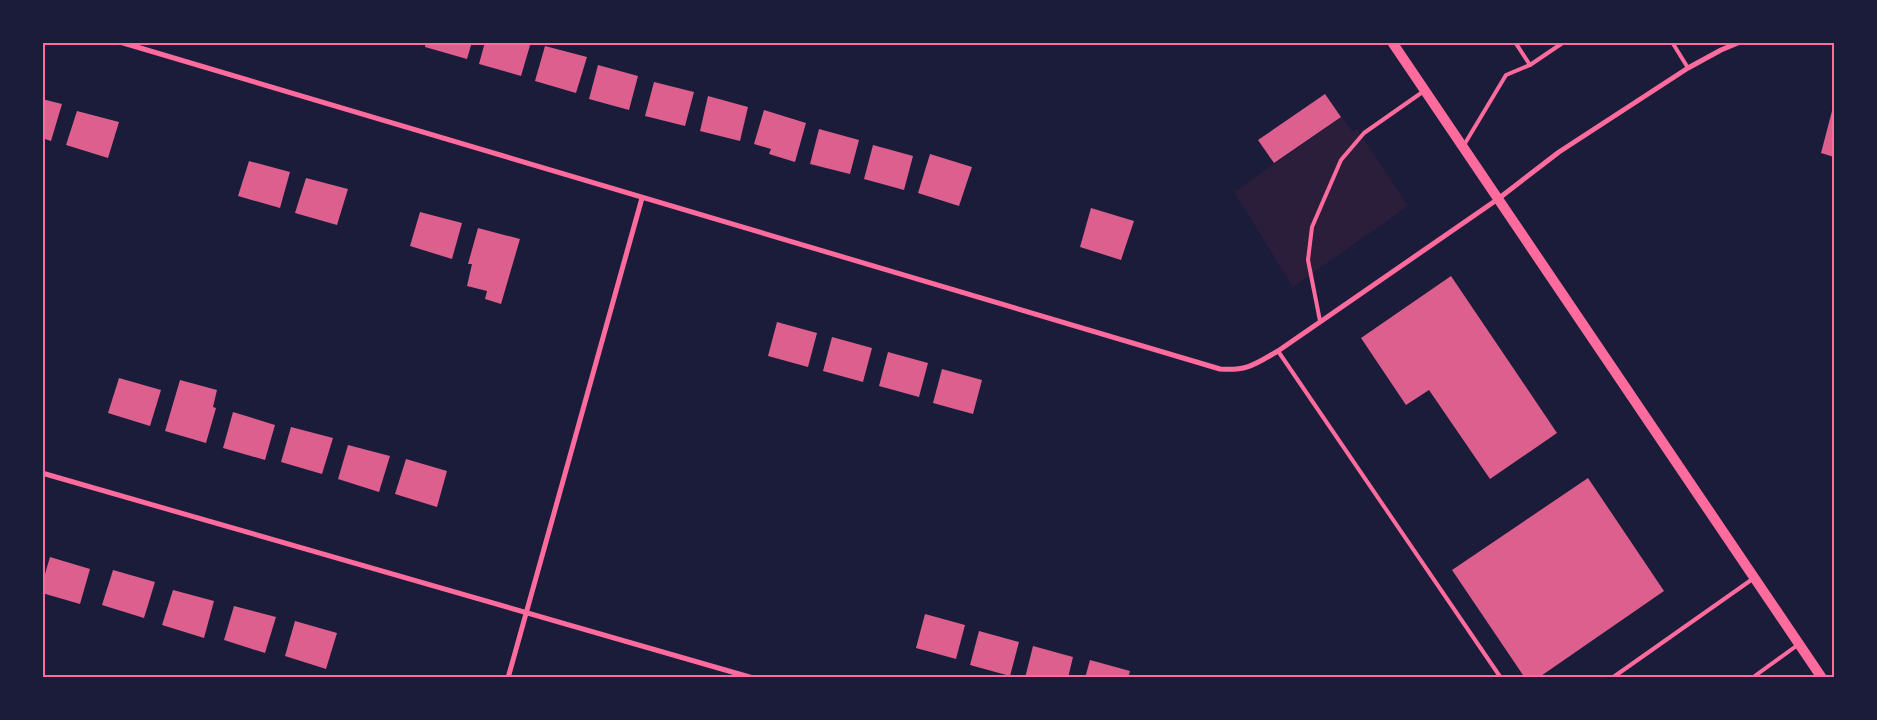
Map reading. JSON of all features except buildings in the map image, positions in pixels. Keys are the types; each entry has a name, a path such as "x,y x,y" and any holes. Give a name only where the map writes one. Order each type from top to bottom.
{"main road":[{"path":"1392,42 1822,678"}],"street":[{"path":"120,42 1220,369 1235,370 1250,368 1278,351 1498,199 1559,152 1688,68 1740,42"},
{"path":"508,678 642,198"},
{"path":"42,473 753,678"}],"lane":[{"path":"1515,42 1530,65"},
{"path":"1463,147 1506,75 1530,65 1564,42"},
{"path":"1672,42 1688,68"},
{"path":"1320,321 1308,260 1312,227 1341,160 1364,133 1425,91"},
{"path":"1278,351 1501,678"},
{"path":"1612,678 1755,578"},
{"path":"1752,678 1799,643"}],"shaded area":[{"path":"1342,117 1353,132 1357,129 1408,206 1293,287 1234,192"}]}
